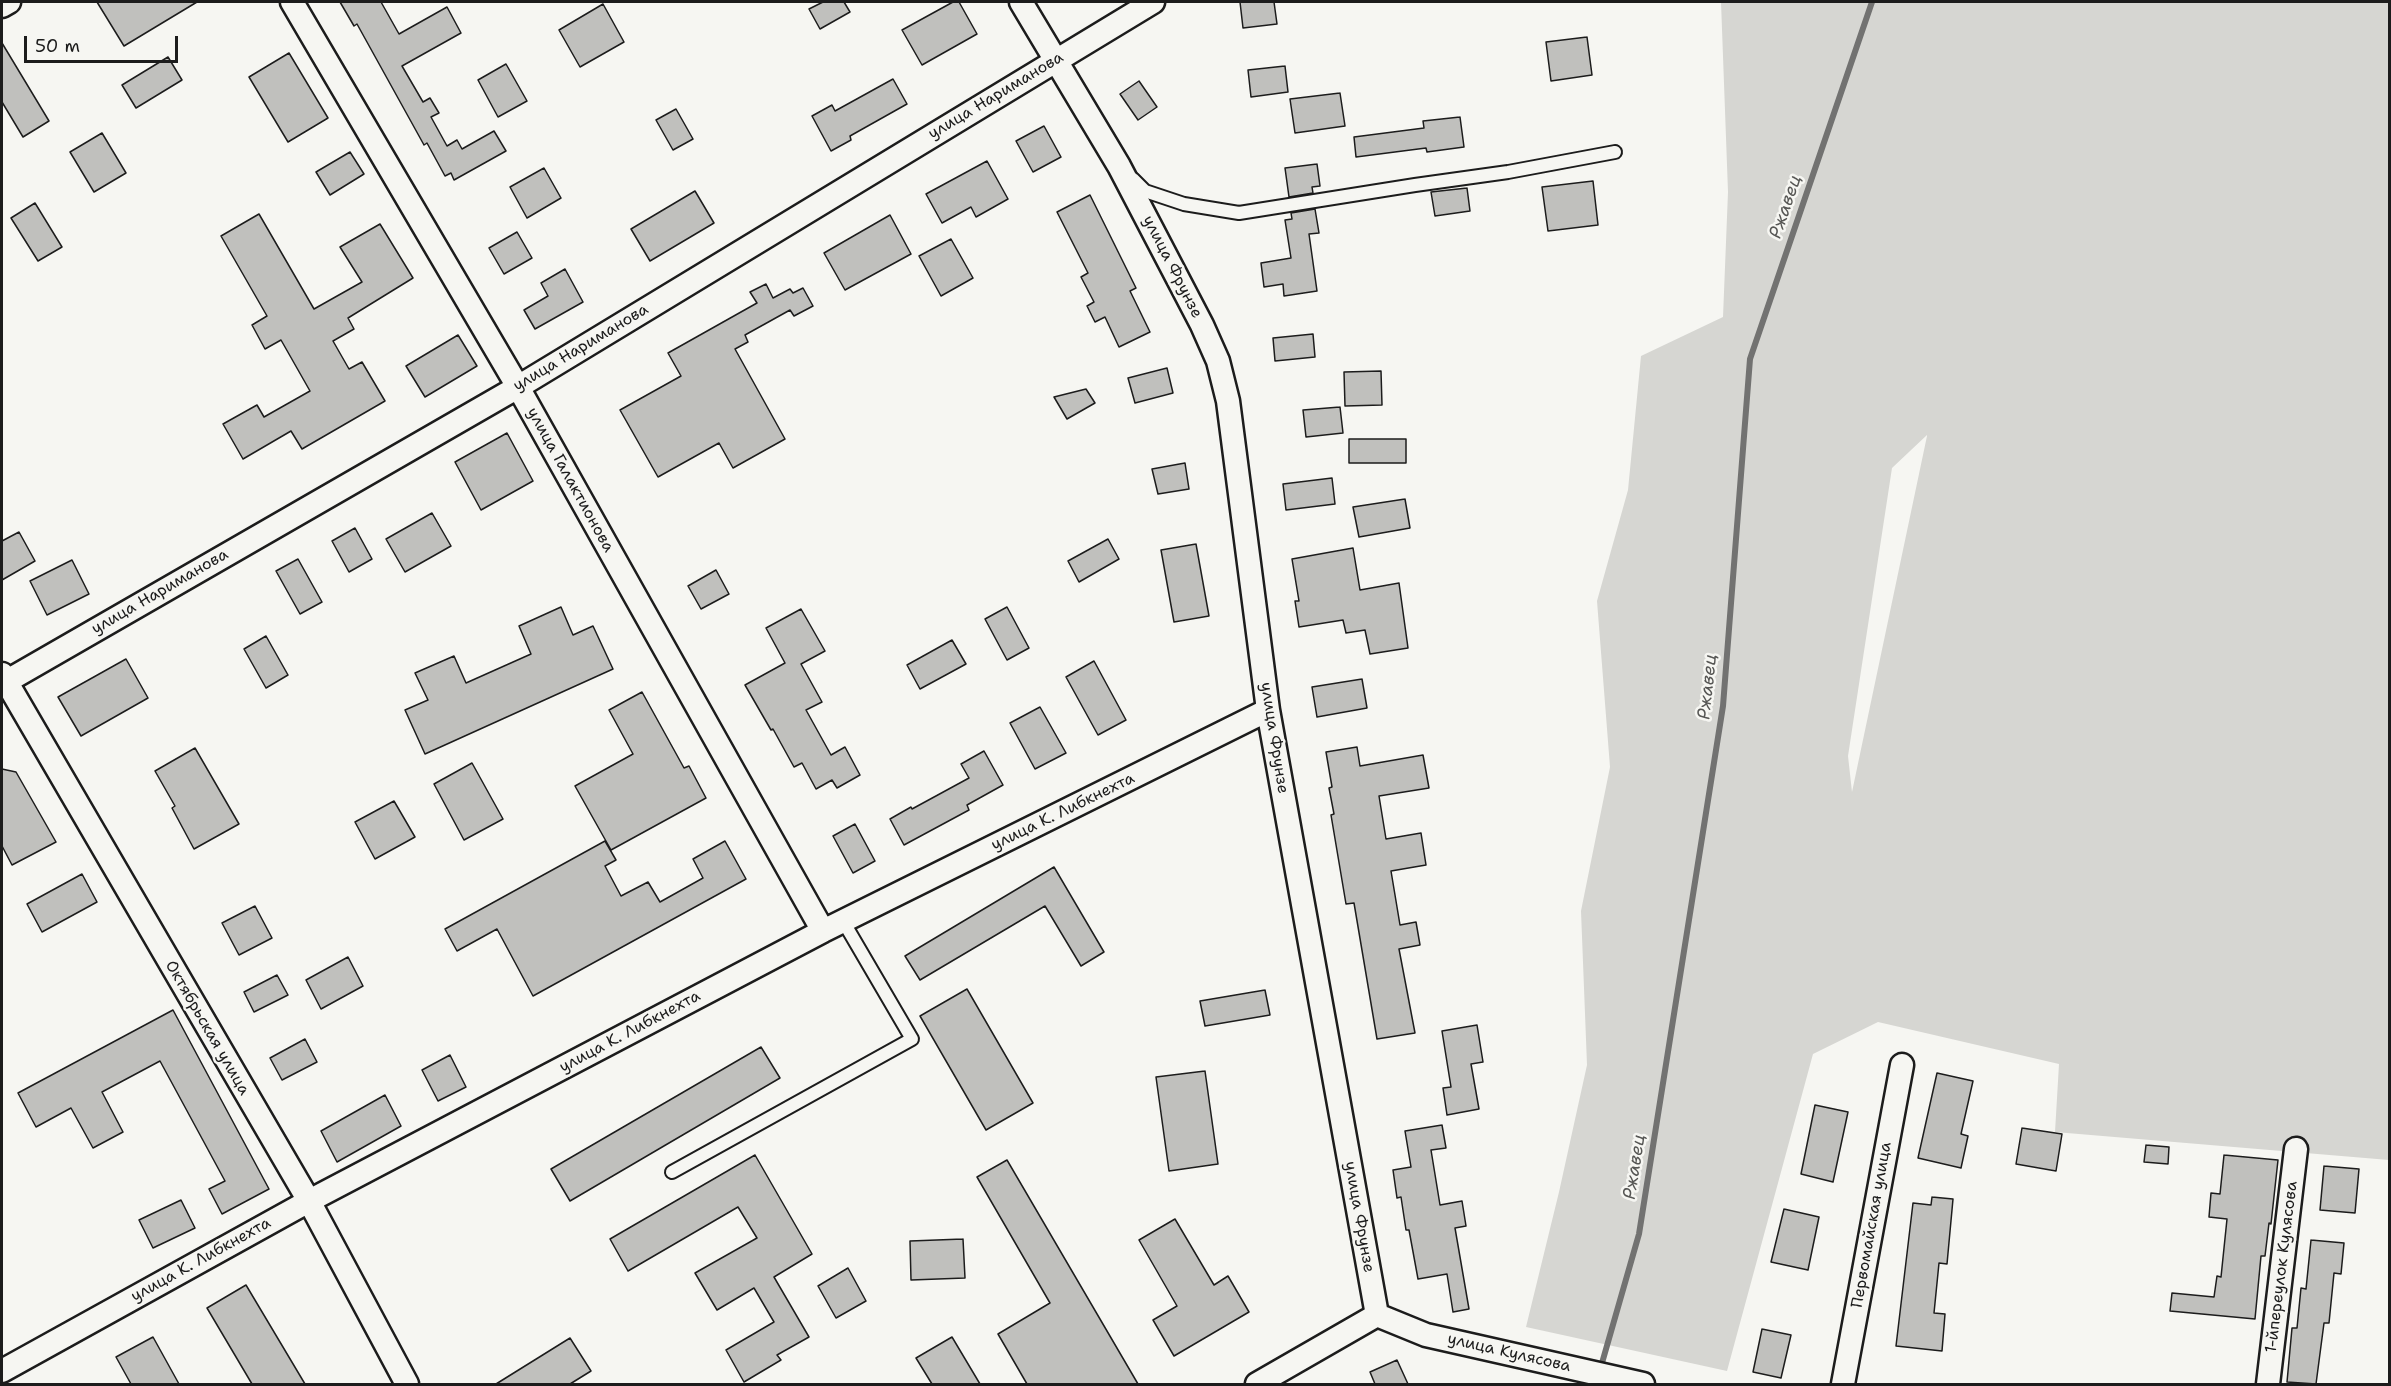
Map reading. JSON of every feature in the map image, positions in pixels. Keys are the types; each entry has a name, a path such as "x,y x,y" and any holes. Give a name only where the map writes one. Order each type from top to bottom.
{"street":[{"path":"2,6 9,2"},
{"name":"улица Галактионова","path":"292,2 833,926"},
{"name":"улица Фрунзе","path":"1021,2 1119,166 1218,361 1228,401 1268,710 1377,1315"},
{"name":"улица Нариманова","path":"3,680 518,387 1153,2"},
{"name":"Октябрьская улица","path":"3,680 309,1201 407,1384"},
{"name":"улица К. Либкнехта","path":"2,1371 309,1201 833,926 1268,710"},
{"name":"Первомайская улица","path":"1843,1384 1902,1065"},
{"name":"1-йпереулок Кулясова","path":"2268,1384 2296,1149"},
{"path":"1257,1384 1377,1315"},
{"name":"улица Кулясова","path":"1377,1315 1426,1335 1643,1384"}],"lane":[{"path":"1119,166 1146,191 1184,204 1239,213 1415,184 1508,172 1615,152"},
{"path":"672,1172 912,1039 833,926"}],"shaded area":[{"path":"1721,2 2389,2 2389,1160 2055,1132 2059,1064 1878,1022 1813,1054 1727,1371 1526,1327 1587,1065 1581,911 1610,767 1597,601 1628,490 1641,356 1723,317 1728,192","holes":["1927,435 1852,792 1848,756 1892,468"]}],"building":[{"path":"97,2 197,2 124,46"},
{"path":"340,2 381,2 399,34 447,7 461,33 402,66 423,102 430,98 439,113 431,117 447,146 457,140 462,149 494,131 506,151 454,180 451,173 445,176 427,143 424,145 357,24 354,26"},
{"path":"823,2 844,2 850,12 820,29 809,9"},
{"path":"953,2 959,2 977,34 922,65 902,30"},
{"path":"1240,2 1274,2 1277,24 1243,28"},
{"path":"603,4 624,42 580,67 559,30"},
{"path":"1587,37 1592,75 1551,81 1546,42"},
{"path":"2,43 49,121 23,137 2,102"},
{"path":"289,53 328,118 288,142 249,77"},
{"path":"168,57 182,80 136,108 122,85"},
{"path":"506,64 527,101 498,117 478,80"},
{"path":"1285,66 1288,92 1251,97 1248,70"},
{"path":"893,79 907,104 850,136 851,140 831,151 812,116 832,105 835,111"},
{"path":"1139,81 1157,107 1138,120 1120,94"},
{"path":"1340,93 1345,126 1295,133 1290,99"},
{"path":"676,109 693,139 673,150 656,120"},
{"path":"1460,117 1464,147 1427,152 1426,148 1356,157 1354,137 1424,128 1423,121"},
{"path":"1044,126 1061,157 1033,172 1016,141"},
{"path":"102,133 126,173 94,192 70,152"},
{"path":"350,152 364,174 330,195 316,172"},
{"path":"987,161 1008,199 976,217 971,207 942,223 926,194"},
{"path":"1317,164 1320,186 1312,187 1313,193 1289,197 1285,168"},
{"path":"544,168 561,198 527,218 510,187"},
{"path":"1593,181 1598,225 1548,231 1542,187"},
{"path":"1467,188 1470,211 1435,216 1431,192"},
{"path":"695,191 714,223 650,261 631,229"},
{"path":"1090,195 1136,288 1130,291 1150,332 1119,347 1105,317 1095,322 1087,306 1094,302 1081,277 1088,273 1057,212"},
{"path":"35,203 62,247 38,261 11,218"},
{"path":"1315,209 1319,233 1309,234 1317,291 1284,296 1283,284 1264,287 1261,263 1291,258 1285,220 1292,219 1291,213"},
{"path":"259,214 314,309 362,282 340,247 380,224 413,278 348,318 354,329 333,341 349,369 362,362 385,401 302,449 291,431 243,459 223,424 257,405 264,417 310,391 281,340 265,349 252,325 267,316 221,236"},
{"path":"890,215 911,254 845,290 824,253"},
{"path":"517,232 532,258 504,274 489,248"},
{"path":"951,239 973,278 941,296 919,256"},
{"path":"565,269 583,302 535,329 524,310 548,296 541,283"},
{"path":"766,284 773,298 790,289 793,293 803,288 813,306 794,316 790,310 745,335 748,342 735,349 785,439 733,468 719,443 658,477 620,410 681,376 668,353 757,303 750,292"},
{"path":"1313,334 1315,357 1275,361 1273,338"},
{"path":"458,335 477,366 425,397 406,366"},
{"path":"1167,368 1173,393 1135,403 1128,378"},
{"path":"1381,371 1382,405 1345,406 1344,372"},
{"path":"1086,389 1095,403 1067,419 1054,397"},
{"path":"1340,407 1343,433 1306,437 1303,410"},
{"path":"507,433 533,481 481,510 455,462"},
{"path":"1349,439 1406,439 1406,463 1349,463"},
{"path":"1185,463 1189,489 1158,494 1152,469"},
{"path":"1332,478 1335,504 1286,510 1283,484"},
{"path":"1405,499 1410,528 1359,537 1353,507"},
{"path":"432,513 451,546 405,572 386,539"},
{"path":"355,528 372,559 349,572 332,541"},
{"path":"19,532 35,561 2,580 2,541"},
{"path":"1108,539 1119,559 1079,582 1068,561"},
{"path":"1196,544 1209,616 1174,622 1161,550"},
{"path":"1353,548 1360,590 1399,583 1408,648 1370,654 1365,630 1346,633 1343,620 1299,627 1295,601 1299,601 1292,559"},
{"path":"298,559 322,602 300,614 276,571"},
{"path":"72,560 89,594 47,615 30,581"},
{"path":"716,570 729,594 701,609 688,586"},
{"path":"561,607 573,635 593,626 613,669 425,754 405,710 428,700 415,673 454,656 466,683 531,654 519,626"},
{"path":"1007,607 1029,648 1007,660 985,619"},
{"path":"801,609 825,651 801,664 822,702 806,710 831,755 845,747 860,775 837,788 832,780 816,789 802,763 794,767 745,685 785,663 766,628"},
{"path":"266,636 288,675 266,688 244,649"},
{"path":"952,640 966,664 920,689 907,665"},
{"path":"126,659 148,698 81,736 58,697"},
{"path":"1094,661 1126,720 1098,735 1066,677"},
{"path":"1362,679 1367,708 1317,717 1312,687"},
{"path":"642,692 684,768 689,766 706,798 611,850 575,786 633,754 609,710"},
{"path":"1040,707 1066,753 1035,769 1010,723"},
{"path":"1357,747 1360,766 1423,755 1429,788 1379,796 1386,839 1421,833 1426,865 1391,871 1400,925 1416,922 1420,945 1399,949 1415,1033 1377,1039 1354,903 1346,904 1331,815 1334,814 1329,788 1332,787 1326,752"},
{"path":"195,748 239,824 194,849 172,808 175,806 155,771"},
{"path":"984,751 1003,785 967,805 969,810 904,845 890,819 969,778 961,764"},
{"path":"472,763 503,819 464,840 434,784"},
{"path":"2,769 16,772 56,842 12,865 2,846"},
{"path":"394,801 415,837 375,859 355,822"},
{"path":"855,824 875,861 853,873 833,836"},
{"path":"605,841 616,860 605,866 621,896 648,882 660,902 703,878 693,859 725,841 746,879 533,996 497,929 457,951 445,929"},
{"path":"1054,867 1104,952 1081,966 1045,906 920,980 905,956"},
{"path":"82,874 97,902 42,932 27,904"},
{"path":"255,906 272,938 239,955 222,923"},
{"path":"348,957 363,986 321,1009 306,980"},
{"path":"277,975 288,995 254,1012 244,992"},
{"path":"967,989 1033,1103 986,1130 920,1016"},
{"path":"1265,990 1270,1015 1205,1026 1200,1001"},
{"path":"173,1010 269,1189 222,1214 209,1189 225,1181 160,1061 102,1092 123,1132 93,1148 71,1108 36,1127 18,1093"},
{"path":"1477,1025 1483,1062 1471,1064 1479,1109 1447,1115 1443,1088 1451,1087 1442,1031"},
{"path":"305,1039 317,1062 282,1080 270,1058"},
{"path":"761,1047 780,1078 570,1201 551,1169"},
{"path":"450,1055 466,1087 438,1101 422,1070"},
{"path":"1205,1071 1218,1164 1169,1171 1156,1077"},
{"path":"1937,1073 1973,1081 1961,1134 1968,1136 1961,1168 1918,1158"},
{"path":"385,1095 401,1126 337,1162 321,1131"},
{"path":"1815,1105 1848,1112 1833,1182 1801,1174"},
{"path":"1442,1125 1446,1148 1431,1150 1440,1205 1462,1201 1466,1226 1455,1228 1469,1309 1453,1312 1447,1274 1418,1279 1409,1230 1406,1230 1401,1197 1397,1198 1393,1170 1411,1167 1405,1131"},
{"path":"2022,1128 2062,1134 2056,1171 2016,1164"},
{"path":"2146,1145 2169,1147 2168,1164 2144,1162"},
{"path":"755,1155 812,1254 774,1277 809,1337 777,1355 781,1360 744,1382 726,1350 774,1322 754,1288 717,1310 695,1273 757,1238 738,1207 628,1271 610,1239"},
{"path":"2224,1155 2278,1160 2271,1224 2269,1223 2265,1256 2261,1256 2255,1319 2170,1311 2172,1293 2214,1297 2217,1276 2221,1277 2227,1219 2209,1217 2211,1193 2220,1194"},
{"path":"1007,1160 1138,1384 1027,1384 998,1334 1050,1303 977,1177"},
{"path":"2324,1166 2359,1169 2355,1213 2320,1210"},
{"path":"1932,1197 1953,1199 1947,1264 1939,1263 1934,1313 1945,1314 1942,1351 1896,1346 1913,1203 1931,1205"},
{"path":"181,1200 195,1228 153,1248 139,1220"},
{"path":"1784,1209 1819,1217 1808,1270 1771,1262"},
{"path":"1175,1219 1214,1285 1228,1276 1249,1312 1174,1356 1153,1320 1177,1306 1139,1240"},
{"path":"963,1239 965,1278 911,1280 910,1241"},
{"path":"2311,1240 2344,1243 2341,1274 2334,1273 2329,1323 2324,1323 2316,1384 2287,1382 2292,1328 2297,1328 2301,1288 2306,1289"},
{"path":"848,1268 866,1301 836,1318 818,1286"},
{"path":"246,1285 305,1384 252,1384 207,1308"},
{"path":"1762,1329 1791,1335 1781,1378 1753,1372"},
{"path":"153,1337 179,1384 131,1384 116,1357"},
{"path":"952,1337 980,1384 932,1384 916,1358"},
{"path":"570,1338 591,1371 570,1384 496,1384"},
{"path":"1397,1360 1408,1384 1375,1384 1370,1372"}],"waterway":[{"name":"Ржавец","path":"1600,1370 1639,1234 1723,706 1750,359 1872,2"}]}
